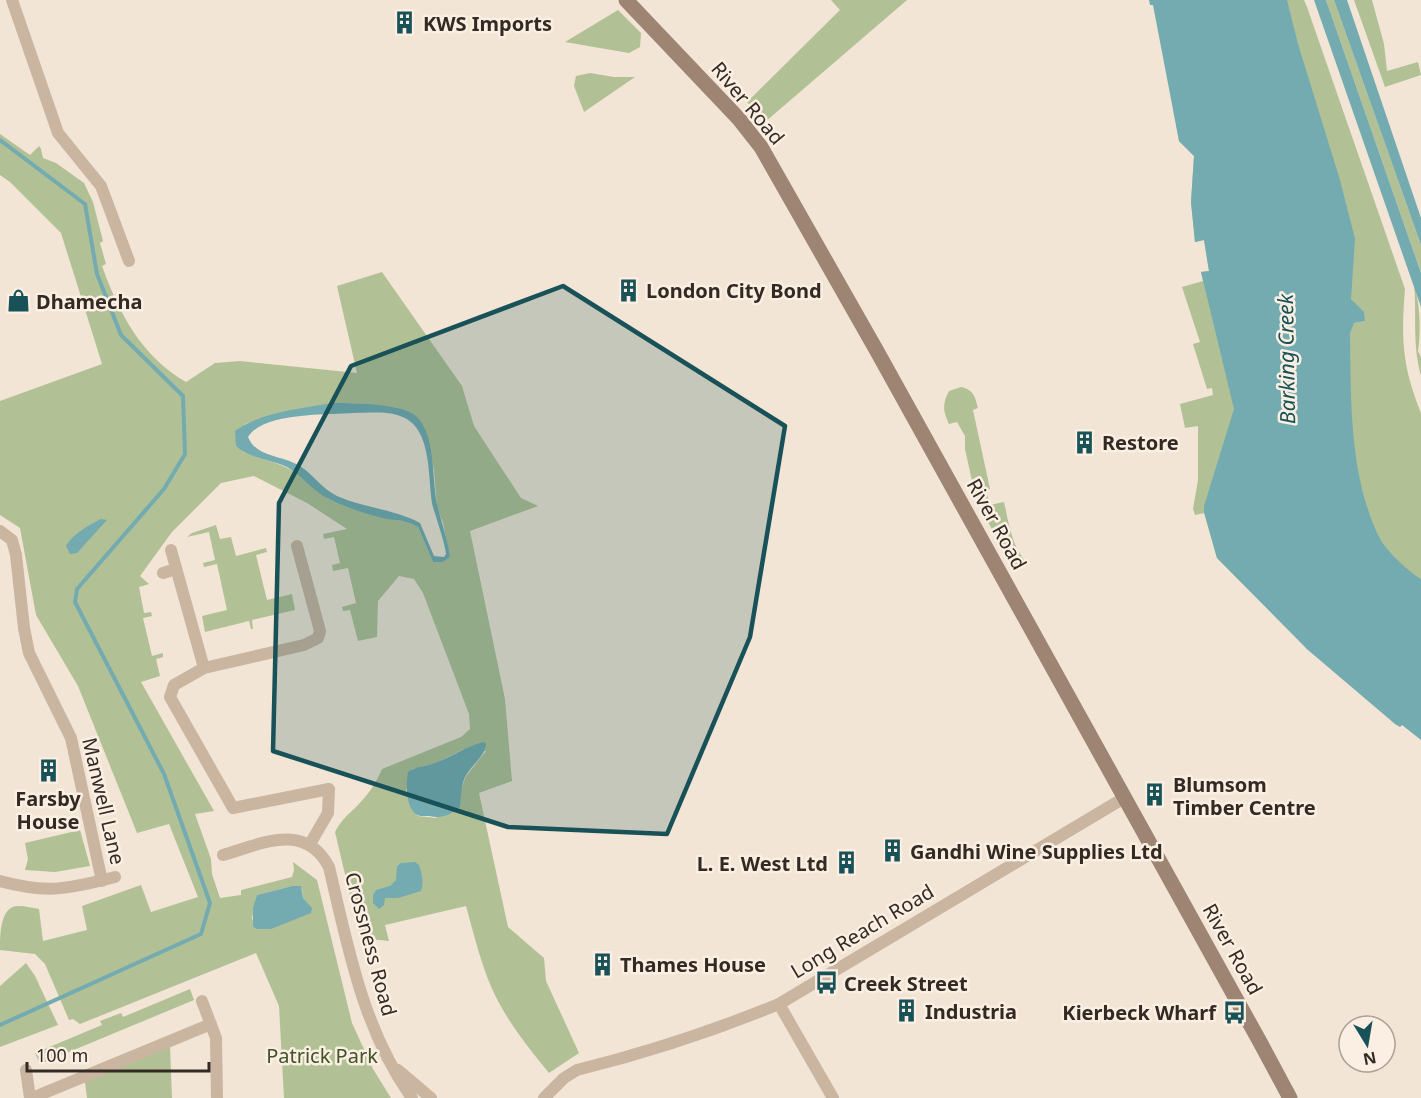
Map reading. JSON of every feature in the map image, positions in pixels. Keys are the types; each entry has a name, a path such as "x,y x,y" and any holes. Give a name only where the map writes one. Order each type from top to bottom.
{"street":[{"path":"12,0 58,133 101,186 129,261"},
{"name":"River Road","path":"626,0 734,114 760,147 883,362 1290,1098"},
{"name":"Manwell Lane","path":"0,531 12,540 16,555 29,653 71,738 102,880"},
{"path":"223,855 265,842 285,839 297,839 310,844 328,813 329,789 233,808 170,697 174,685 204,668 304,645 318,638 320,631 297,546"},
{"path":"171,550 204,668"},
{"path":"163,573 176,569"},
{"name":"Long Reach Road","path":"544,1098 564,1078 577,1070 665,1046 722,1027 779,1004 1124,798"},
{"name":"Crossness Road","path":"310,844 325,858 329,867 364,1005 376,1034 412,1098"},
{"path":"0,881 50,890 115,877"},
{"path":"202,1001 216,1038 218,1098"},
{"path":"779,1004 834,1098"},
{"path":"26,1070 31,1098 211,1024"},
{"path":"391,1063 430,1098"}],"highlighted area":[{"path":"563,286 785,426 750,637 667,834 508,827 273,751 279,503 351,366"}],"green space":[{"path":"831,0 907,0 765,122 747,102 840,10"},
{"path":"1279,0 1304,0 1405,289 1404,352 1410,381 1421,413 1421,624 1378,568 1323,367 1354,323 1365,321 1351,299"},
{"path":"1326,0 1334,0 1421,245 1421,273"},
{"path":"1354,0 1372,0 1384,44 1387,71 1418,62 1421,75 1385,87"},
{"path":"618,10 641,33 640,47 629,53 565,42"},
{"path":"590,73 614,77 635,77 584,112 574,86 576,76"},
{"path":"1184,104 1312,650 1308,650 1217,558 1204,513 1195,515 1193,509 1198,480 1198,426 1185,428 1180,404 1213,395 1212,388 1207,389 1193,344 1200,342 1182,287 1203,281 1201,272 1209,271 1204,240 1195,242 1191,202 1194,156 1179,141 1174,111"},
{"name":"Patrick Park","path":"0,134 30,155 39,146 43,158 56,163 84,183 93,202 103,241 100,243 106,264 102,266 124,317 156,360 186,382 215,363 240,361 357,373 337,286 382,272 462,386 474,426 521,498 538,506 470,531 505,699 512,781 479,793 508,927 544,958 546,981 579,1053 549,1073 511,1023 493,991 481,960 466,906 385,925 389,941 360,938 335,832 368,793 382,769 461,737 470,729 469,714 423,593 414,579 399,576 378,601 377,637 358,641 350,610 343,611 342,607 356,603 348,568 333,571 332,565 340,563 334,537 324,539 323,534 347,529 307,503 254,476 221,483 172,532 140,576 149,584 139,587 144,613 151,612 152,616 143,618 152,656 163,653 163,657 156,659 160,676 141,682 214,811 195,814 211,859 212,874 220,898 241,895 241,890 292,877 293,862 317,880 352,1023 373,1069 391,1098 284,1098 279,1006 256,953 80,1024 73,1019 69,1020 45,964 35,954 0,950 2,922 8,910 13,907 39,909 43,941 87,930 82,906 141,885 151,912 198,897 169,824 137,833 78,686 36,615 20,528 0,515 0,401 102,364 61,233 10,182 0,175","holes":["331,403 397,408 424,427 434,470 437,508 443,523 450,557 433,562 418,527 403,521 366,513 333,501 293,471 243,452 245,424","464,749 486,751 466,776 462,787 436,818 418,816 413,811 406,791 412,769 434,764","292,886 302,889 303,898 307,903 256,929 252,918 257,895"]},
{"path":"1414,284 1418,300 1418,351 1421,357 1421,376 1416,341"},
{"path":"961,387 971,392 978,408 973,410 990,489 986,491 990,505 1004,502 1015,544 1029,565 1013,569 976,499 965,449 965,436 957,422 949,424 944,404 949,391"},
{"path":"216,525 220,539 231,537 236,556 266,548 267,552 256,555 267,600 292,594 295,610 252,620 253,629 249,621 205,632 202,616 227,610 217,564 204,567 203,563 215,560 209,532 187,537"},
{"path":"80,830 90,866 55,872 25,870 28,859 25,843"},
{"path":"26,963 35,976 58,1025 0,1047 0,986"},
{"path":"190,989 194,1000 40,1064 35,1053 102,1025 100,1021 121,1013 123,1017"},
{"path":"170,1045 172,1098 87,1098 85,1082"}],"water":[{"name":"Barking Creek","path":"1149,0 1287,0 1355,239 1351,299 1364,312 1365,321 1354,323 1350,333 1351,384 1354,437 1362,488 1369,513 1382,542 1398,560 1421,579 1421,740 1402,725 1400,727 1395,724 1308,650 1217,558 1204,506 1234,409 1201,272 1209,271 1204,240 1195,242 1191,202 1194,156 1179,141 1153,5 1150,5"},
{"path":"1314,0 1326,0 1421,273 1421,307"},
{"path":"1334,0 1347,0 1421,218 1421,245"},
{"path":"331,403 399,408 416,416 423,424 430,447 436,498 450,557 442,562 433,562 418,527 365,513 338,503 319,493 287,467 254,456 236,446 235,431 257,419 294,409","holes":["359,413 395,414 411,422 419,431 427,456 431,496 445,548 444,557 434,556 420,523 337,496 300,466 256,448 248,437 256,429 281,419"]},
{"path":"101,519 107,520 77,553 70,554 66,546 72,538"},
{"path":"484,742 486,744 483,753 464,780 460,807 442,817 420,816 415,813 409,803 408,772 441,761"},
{"path":"415,862 419,865 422,875 421,891 398,898 385,898 384,905 379,909 373,903 376,890 390,886 396,880 397,866 401,863"},
{"path":"292,886 301,886 303,898 312,908 311,913 271,929 256,929 253,926 253,908 257,895"}],"waterway":[{"path":"0,140 85,204 97,274 121,335 183,396 185,454 164,489 77,589 75,602 164,774 210,903 201,934 0,1025"}],"place":[{"name":"KWS Imports","path":"405,23"},
{"name":"London City Bond","path":"628,290"},
{"name":"Dhamecha","path":"18,301"},
{"name":"Restore","path":"1084,442"},
{"name":"Farsby House","path":"48,770"},
{"name":"Blumsom Timber Centre","path":"1155,795"},
{"name":"Gandhi Wine Supplies Ltd","path":"892,851"},
{"name":"L. E. West Ltd","path":"846,863"},
{"name":"Thames House","path":"602,964"},
{"name":"Creek Street","path":"826,983"},
{"name":"Industria","path":"907,1011"},
{"name":"Kierbeck Wharf","path":"1234,1012"}]}
